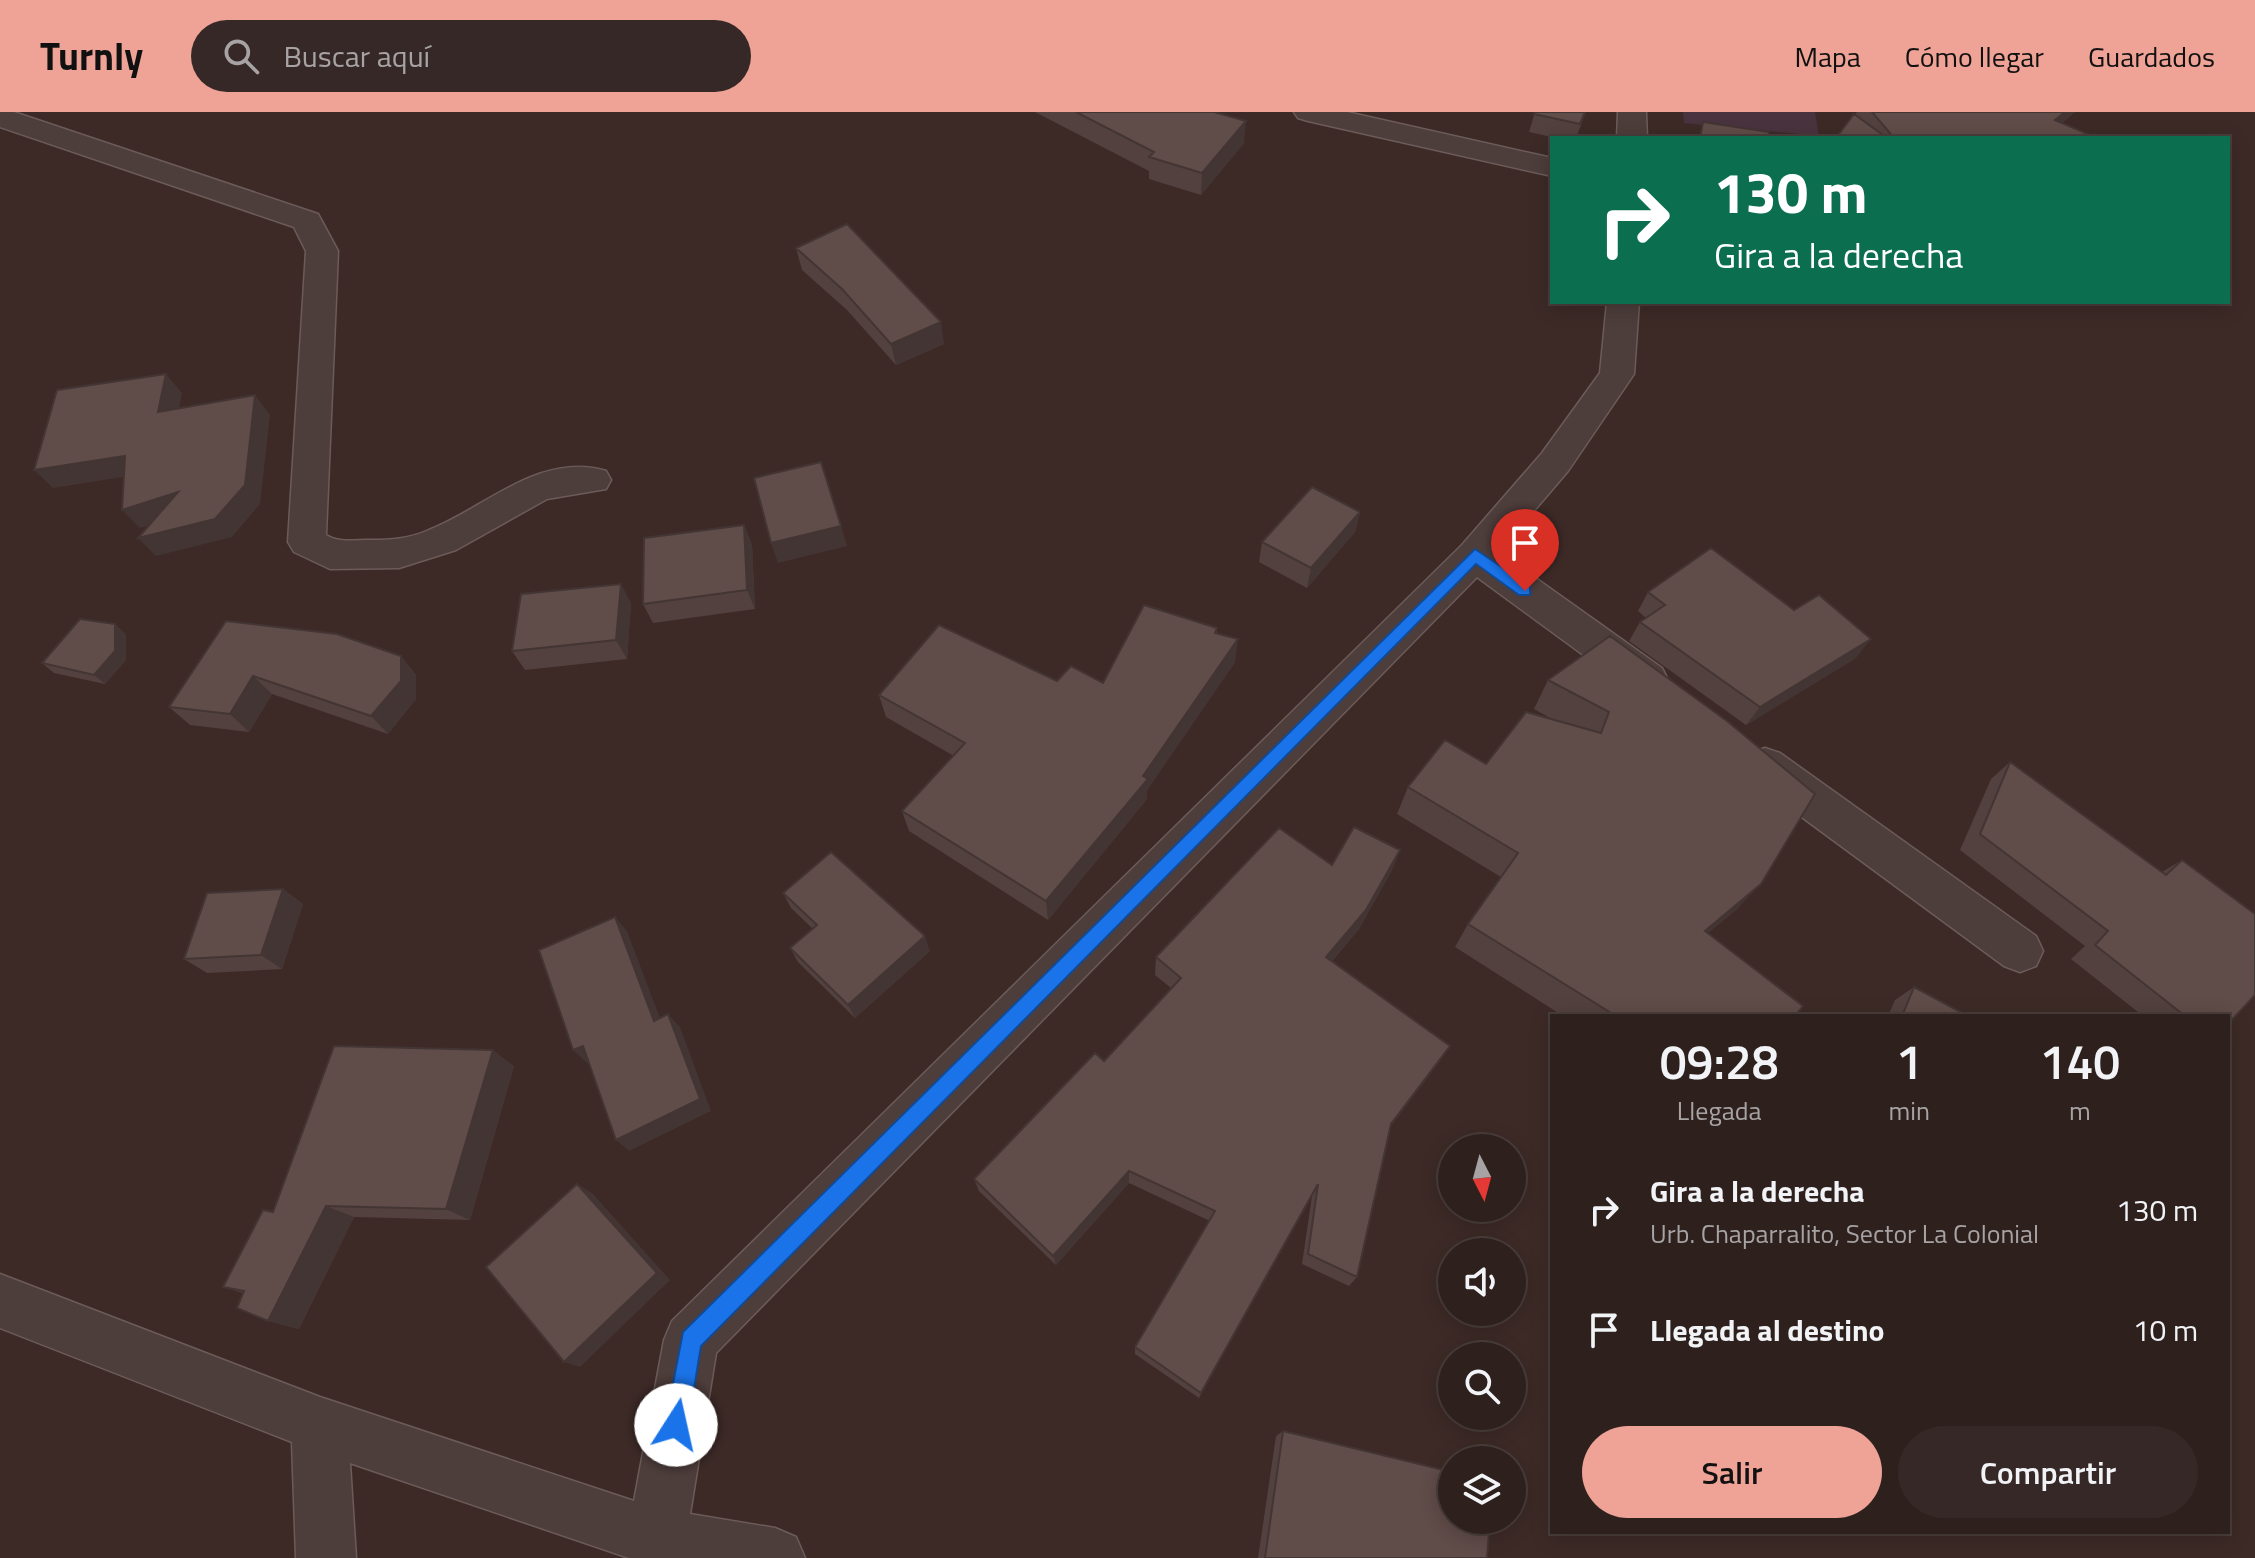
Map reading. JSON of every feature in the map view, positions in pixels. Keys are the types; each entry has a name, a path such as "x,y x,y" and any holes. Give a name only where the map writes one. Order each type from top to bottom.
{"street":[{"path":"1308,112 1550,167"},
{"path":"1632,112 1632,136"},
{"path":"0,117 307,221 322,251 307,542 330,555 399,554 443,540 539,487 593,480"},
{"path":"657,1538 691,1340 1475,555 1555,462 1617,374 1623,304"},
{"path":"1475,555 1678,702"},
{"path":"1728,739 2020,951"},
{"path":"0,1301 320,1425 657,1538 775,1558"},
{"path":"320,1425 326,1558"}],"shaded area":[{"path":"1683,112 1815,112 1819,136 1684,123"}],"building":[{"path":"1076,112 1214,112 1246,121 1202,173 1149,157 1154,152"},
{"path":"1535,112 1585,112 1580,124"},
{"path":"1872,112 2065,112 2055,120 2092,136 1892,136"},
{"path":"1854,114 1884,136 1838,136"},
{"path":"1703,122 1769,132 1769,136 1700,136"},
{"path":"847,224 941,322 891,344 842,289 796,248"},
{"path":"166,374 158,412 255,395 245,485 215,519 138,538 178,492 122,510 125,456 34,470 57,390"},
{"path":"821,462 841,526 771,543 754,478"},
{"path":"1312,487 1360,512 1311,568 1262,542"},
{"path":"744,525 747,590 643,604 644,538"},
{"path":"1711,548 1794,610 1819,595 1871,639 1760,707 1640,622 1665,605 1648,592"},
{"path":"621,584 616,640 512,651 521,594"},
{"path":"1144,605 1217,628 1215,633 1238,639 1143,776 1148,779 1046,901 902,811 965,743 879,695 939,625 1057,681 1071,666 1103,683"},
{"path":"80,619 115,624 115,651 94,675 42,663"},
{"path":"226,621 337,634 401,656 401,681 371,716 253,676 230,714 169,707"},
{"path":"1610,636 1727,721 1815,794 1761,884 1705,931 1803,1006 1797,1014 1613,1014 1468,924 1518,853 1408,787 1445,740 1486,764 1526,712 1601,733 1609,712 1548,680"},
{"path":"2010,762 2166,875 2182,860 2255,914 2255,995 2230,1022 2230,1014 2182,1014 2095,945 2108,931 1980,834"},
{"path":"1354,827 1400,850 1366,910 1326,957 1450,1046 1391,1124 1357,1277 1308,1254 1318,1184 1201,1393 1135,1347 1215,1211 1129,1171 1053,1256 974,1179 1095,1053 1104,1061 1181,978 1156,957 1279,828 1332,865"},
{"path":"831,852 925,936 848,1005 790,948 817,925 783,893"},
{"path":"283,889 261,955 184,959 207,893"},
{"path":"615,917 654,1021 668,1014 700,1099 616,1140 583,1046 573,1050 539,950"},
{"path":"1914,987 1964,1014 1903,1014"},
{"path":"334,1046 493,1050 446,1209 326,1206 268,1321 237,1308 244,1291 223,1287 263,1210 273,1212"},
{"path":"577,1184 657,1273 564,1362 486,1267"},
{"path":"1283,1431 1438,1469 1438,1534 1489,1534 1487,1558 1265,1558"}],"route":[{"path":"676,1425 691,1340 1475,555 1525,591"}]}
